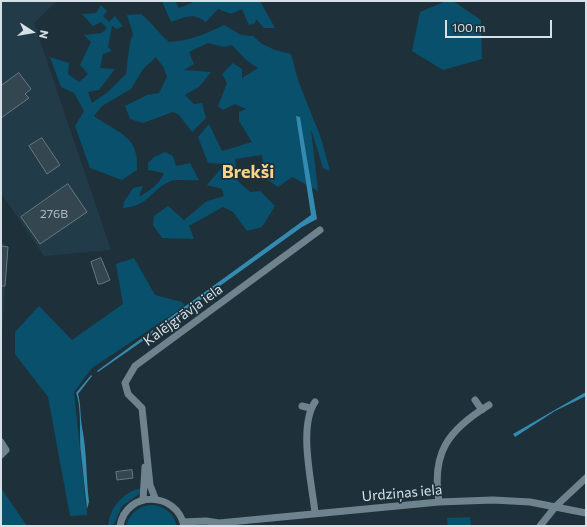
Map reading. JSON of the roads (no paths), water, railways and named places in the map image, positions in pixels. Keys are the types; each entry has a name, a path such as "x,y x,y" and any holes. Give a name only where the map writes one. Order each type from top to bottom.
{"street":[{"name":"Kalējgrāvja iela","path":"155,498 151,489 142,408 128,394 125,383 135,366 320,230"},
{"path":"475,400 482,410"},
{"path":"302,406 313,405 306,436 315,513"},
{"path":"439,502 436,482 439,459 446,443 455,431 489,405"},
{"path":"1,442 6,450 1,454"},
{"name":"Kalējgrāvja iela","path":"143,500 146,449"},
{"path":"540,526 556,506 586,478"},
{"path":"120,526 129,508 143,500 155,498 164,500 173,506 179,513 184,524"},
{"name":"Urdziņas iela","path":"184,524 206,521 216,525 315,513 439,502 493,500 556,506 586,513"}],"district":[{"name":"Brekši","path":"248,172"}]}
